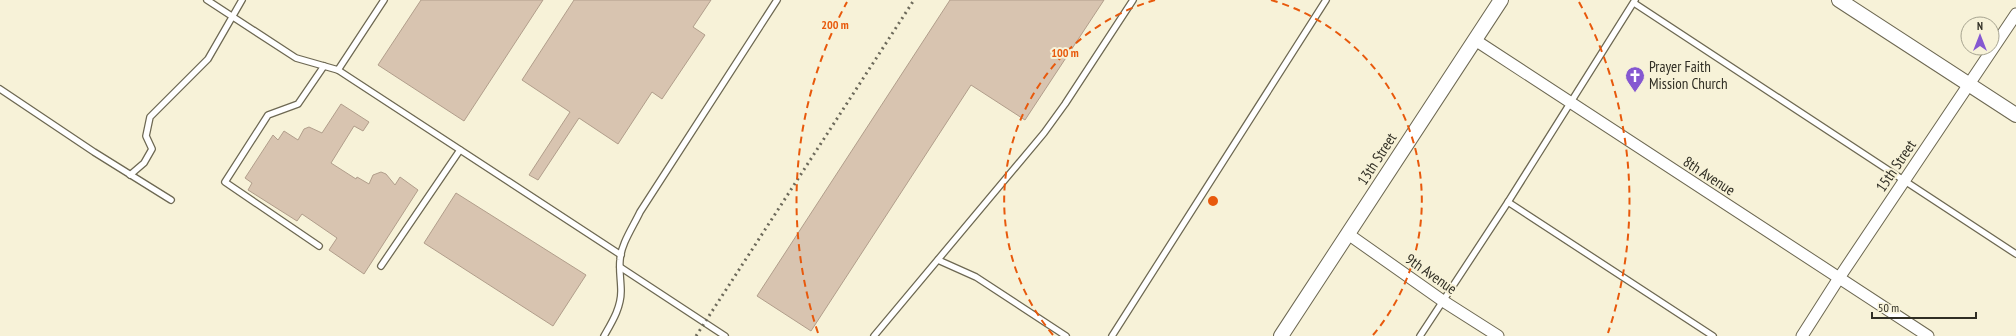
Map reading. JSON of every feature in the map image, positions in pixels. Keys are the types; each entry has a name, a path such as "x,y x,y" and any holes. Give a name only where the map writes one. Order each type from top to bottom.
{"street":[{"name":"13th Street","path":"1281,336 1501,0"},
{"path":"1839,0 2016,115"},
{"name":"15th Street","path":"1802,336 1838,278 2016,14"},
{"name":"8th Avenue","path":"1475,40 1570,104 1928,336"},
{"name":"9th Avenue","path":"1348,234 1443,301 1498,336"}],"lane":[{"path":"207,0 296,58 338,70 621,255"},
{"path":"130,175 144,163 152,149 146,136 150,117 208,59 242,0"},
{"path":"338,70 384,0"},
{"path":"604,336 615,319 619,306 621,292 621,255 640,212 777,0"},
{"path":"874,336 1044,133 1065,104 1133,0"},
{"path":"1112,336 1326,0"},
{"path":"1420,336 1508,202 1635,2 2016,254"},
{"path":"319,246 225,182 268,115 298,104 324,66"},
{"path":"0,90 171,200"},
{"path":"381,266 460,150"},
{"path":"1508,202 1713,336"},
{"path":"938,260 976,277 1066,336"},
{"path":"620,267 725,336"}],"building":[{"path":"421,0 543,0 464,121 378,65"},
{"path":"574,0 711,0 693,27 705,35 662,99 652,92 618,144 579,118 538,180 529,175 570,112 522,80"},
{"path":"950,0 1104,0 1025,120 971,85 811,331 757,296"},
{"path":"341,104 369,122 363,131 354,126 331,163 356,179 357,177 369,184 373,175 381,172 386,174 395,185 400,177 418,190 364,274 329,250 337,238 302,214 297,221 248,190 252,183 245,178 273,135 278,140 284,131 298,140 304,129 309,127 322,133"},
{"path":"456,193 586,275 553,326 424,243"}],"railway":[{"path":"696,336 914,0"}],"place":[{"name":"Prayer Faith Mission Church","path":"1635,93"}]}
